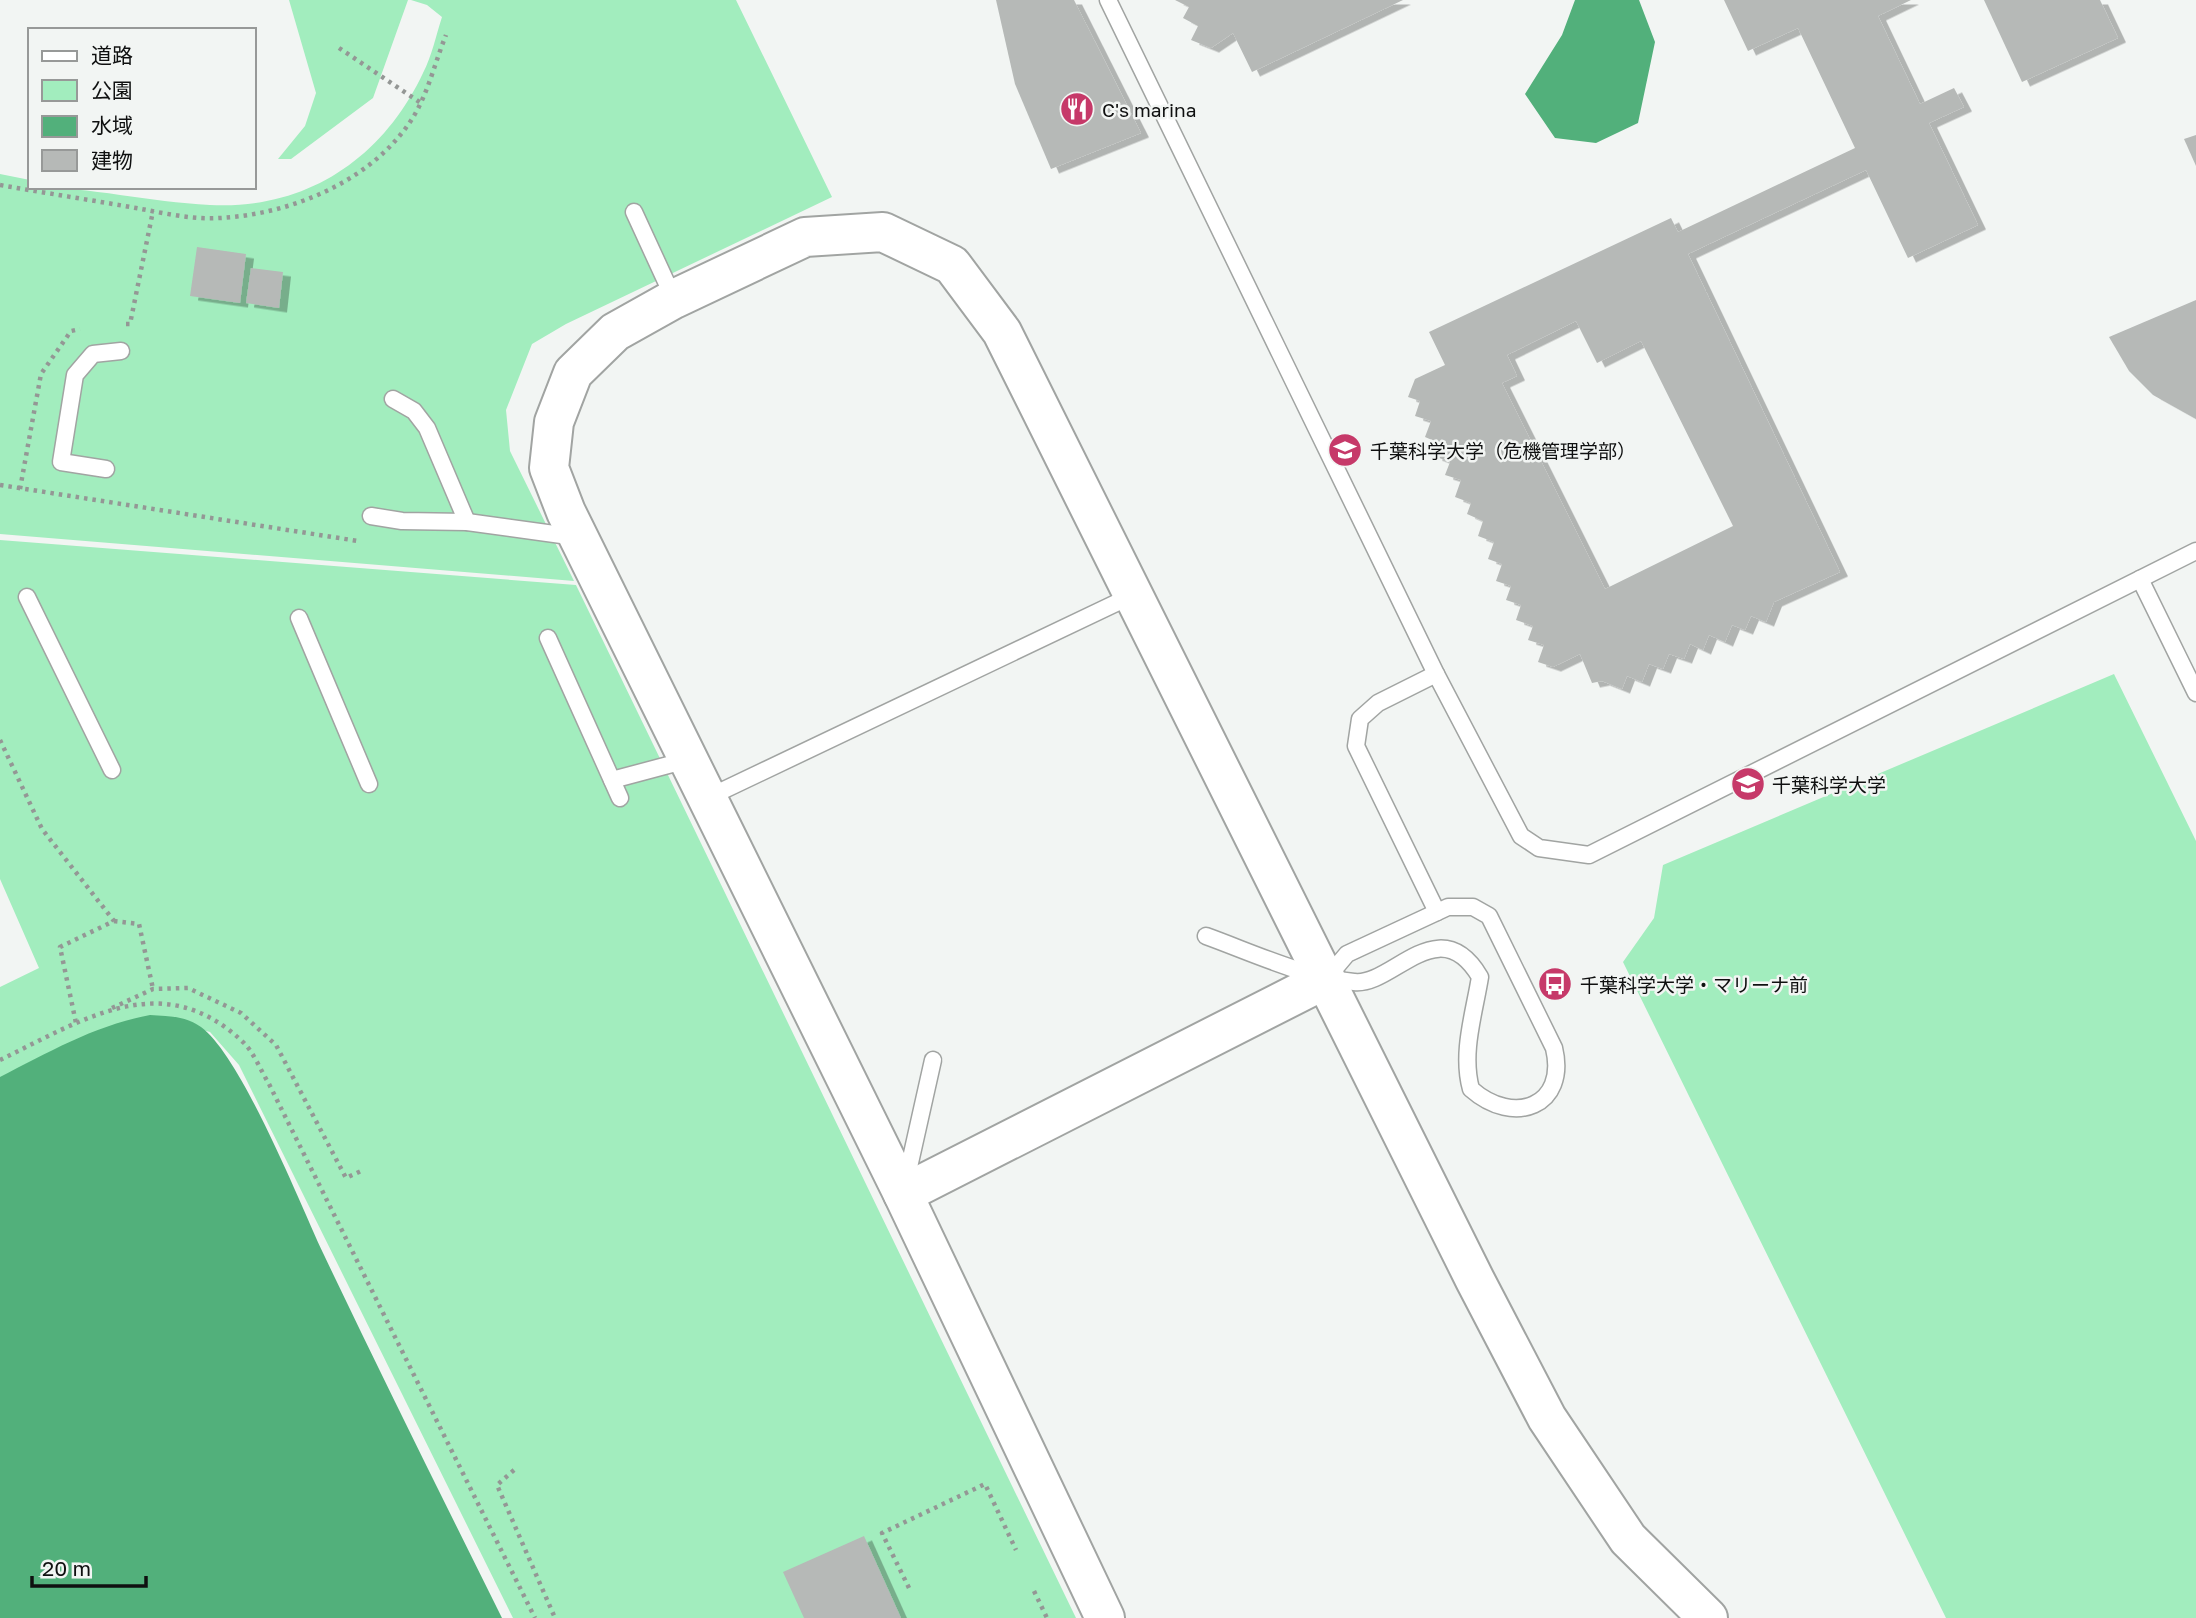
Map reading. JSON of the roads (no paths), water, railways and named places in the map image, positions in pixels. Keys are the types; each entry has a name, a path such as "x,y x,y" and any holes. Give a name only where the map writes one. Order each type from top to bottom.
{"street":[{"path":"1105,1618 903,1194 579,537 549,468 554,422 573,373 615,332 674,299 805,237 883,232 952,265 1002,332 1475,1280 1547,1418 1628,1539 1708,1618"},
{"path":"903,1194 1326,979"}],"lane":[{"path":"1108,0 1436,674 1521,836 1539,848 1589,855 2196,551"},
{"path":"634,212 674,299"},
{"path":"106,469 61,461 75,375 93,354 121,351"},
{"path":"393,398 414,411 427,428 467,522"},
{"path":"371,516 402,521 467,522 579,537"},
{"path":"2140,579 2196,692"},
{"path":"707,798 1133,595"},
{"path":"27,597 112,770"},
{"path":"299,618 369,784"},
{"path":"548,638 620,798"},
{"path":"1436,674 1378,703 1360,719 1356,746 1437,912"},
{"path":"612,780 688,760"},
{"path":"1206,936 1326,979 1359,983 1430,948 1453,952 1473,965 1480,977 1466,1072 1471,1090 1500,1108 1520,1110 1537,1104 1550,1086 1558,1065 1554,1048 1489,916 1473,907 1448,907 1347,954 1326,979"},
{"path":"903,1194 933,1060"}],"water":[{"path":"1575,0 1639,0 1655,42 1638,123 1596,143 1555,138 1525,94 1562,35"},
{"path":"150,1015 170,1016 195,1023 217,1043 234,1068 269,1133 346,1301 502,1618 0,1618 0,1077 92,1032"}],"place":[{"name":"C's marina","path":"1077,109"},
{"name":"千葉科学大学（危機管理学部）","path":"1345,450"},
{"name":"千葉科学大学","path":"1748,784"},
{"name":"千葉科学大学・マリーナ前","path":"1555,984"}]}
